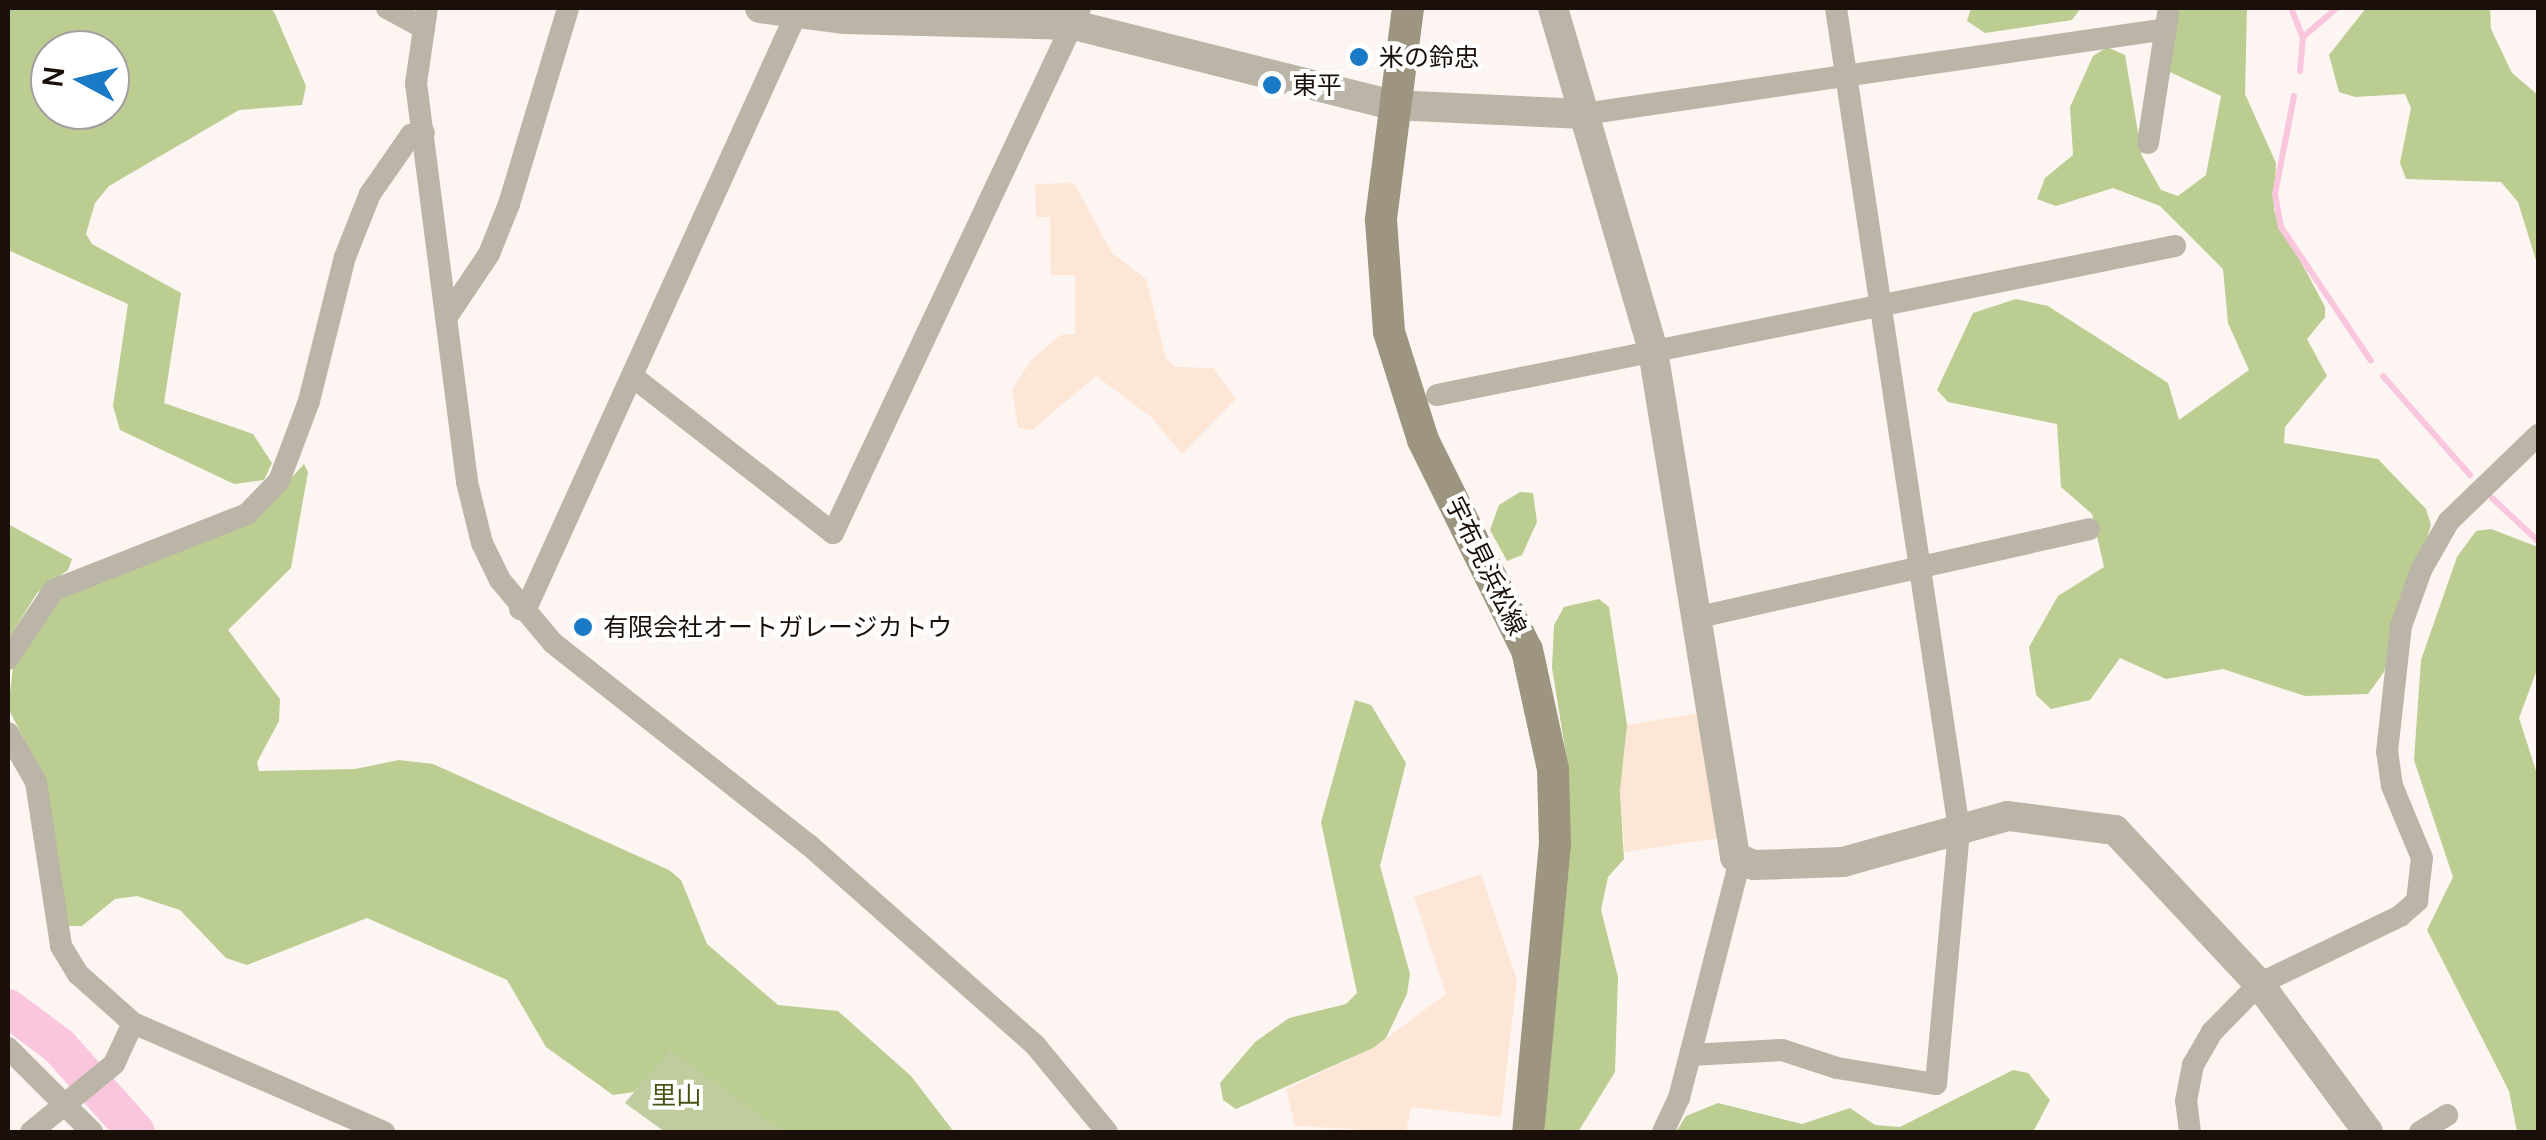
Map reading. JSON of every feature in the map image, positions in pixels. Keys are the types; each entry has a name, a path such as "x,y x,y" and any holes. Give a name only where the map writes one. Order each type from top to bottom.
{"main road":[{"name":"宇布見浜松線","path":"1408,8 1392,106 1380,248 1395,360 1423,440 1518,627 1550,745 1554,842 1528,1132"}],"street":[{"path":"386,8 425,18 416,84 473,513 490,562 520,609 553,643 831,863 1035,1045 1107,1132"},
{"path":"448,315 489,254 509,204 568,8"},
{"path":"760,8 1077,16 1392,106 1584,114 1846,76 2168,18 2148,143"},
{"path":"1553,8 1653,351 1695,618 1740,860 1690,1054 1663,1132"},
{"path":"1690,1054 1782,1050 1837,1068 1936,1084 1960,828 1836,8"},
{"path":"520,609 529,602 798,11"},
{"path":"632,376 833,533 1077,16"},
{"path":"8,659 54,590 247,514 279,481 309,401 345,257 370,194 411,135 424,133"},
{"path":"1437,395 2176,246"},
{"path":"2190,1132 2186,1101 2193,1065 2212,1032 2259,984 2400,916 2418,901 2422,858 2388,763 2390,684 2401,626 2421,570 2449,520 2538,435"},
{"path":"1695,618 2089,529"},
{"path":"8,733 36,782 61,946 78,974 133,1023 384,1132"},
{"path":"1740,860 1843,862 1960,828 2024,816 2115,830 2259,984 2368,1132"},
{"path":"31,1132 114,1064 133,1023"},
{"path":"8,1048 73,1098 92,1132"},
{"path":"2420,1132 2447,1115"}],"shaded area":[{"path":"1074,183 1112,253 1146,279 1166,359 1176,367 1213,368 1236,399 1182,454 1151,417 1096,376 1032,430 1018,428 1012,390 1031,360 1061,335 1075,334 1075,275 1051,275 1050,217 1036,217 1035,184"},
{"path":"1699,713 1719,838 1625,852 1620,791 1627,725"},
{"path":"1481,874 1517,980 1501,1117 1411,1107 1406,1132 1295,1126 1286,1089 1373,1048 1446,994 1414,897"}],"green space":[{"path":"8,8 271,8 306,86 302,105 239,110 109,186 95,203 86,234 92,244 181,293 164,403 253,434 272,463 264,480 234,484 120,430 113,406 128,304 8,250"},
{"path":"1971,8 2081,8 2072,20 1985,33 1967,21"},
{"path":"2175,8 2247,8 2245,94 2276,163 2274,211 2325,307 2325,317 2307,339 2327,376 2285,427 2284,443 2378,459 2426,509 2431,525 2384,672 2368,694 2305,696 2223,669 2166,679 2120,658 2090,700 2051,709 2036,695 2029,647 2058,596 2104,567 2092,514 2061,487 2057,424 1948,402 1937,390 1973,313 2016,299 2048,306 2168,383 2179,420 2249,370 2228,323 2223,269 2160,206 2113,188 2056,206 2037,199 2045,178 2073,155 2070,107 2093,56 2107,47 2125,55 2142,156 2161,190 2178,196 2206,175 2221,96 2170,72"},
{"path":"2366,8 2490,8 2491,29 2512,73 2538,95 2538,267 2518,202 2501,182 2406,179 2400,163 2411,108 2405,94 2355,97 2339,92 2329,55"},
{"path":"304,464 308,472 291,568 228,630 280,699 279,721 257,762 259,771 355,769 399,760 433,764 669,870 681,880 707,944 778,1005 838,1011 911,1076 954,1132 784,1132 670,1050 634,1092 613,1095 546,1047 507,980 367,918 247,965 226,958 180,910 137,896 115,899 82,926 69,926 39,768 8,708 13,668 59,597 252,522"},
{"path":"1520,492 1533,493 1537,522 1522,555 1507,561 1490,530 1499,505"},
{"path":"8,524 72,559 68,570 37,593 8,640"},
{"path":"2491,529 2538,547 2538,667 2519,718 2538,777 2538,1132 2517,1132 2509,1091 2427,930 2453,877 2414,760 2421,660 2457,557 2476,531"},
{"path":"1599,599 1609,607 1627,725 1620,791 1624,859 1608,877 1601,910 1618,977 1615,1072 1578,1132 1544,1132 1570,843 1568,767 1552,668 1554,625 1564,607"},
{"path":"1355,700 1371,705 1406,763 1380,866 1410,974 1407,994 1386,1038 1373,1048 1236,1109 1223,1100 1220,1083 1255,1042 1289,1018 1346,1004 1357,993 1321,822"},
{"name":"里山","path":"669,1050 680,1053 784,1132 665,1132 625,1103"},
{"path":"2013,1070 2028,1073 2050,1100 2033,1132 1676,1132 1686,1116 1718,1103 1802,1124 1850,1108 1875,1125 1900,1127"}],"waterway":[{"path":"2291,8 2303,37 2300,71"},
{"path":"2303,37 2337,8"},
{"path":"2294,96 2275,194 2281,227 2371,361"},
{"path":"2383,376 2470,475"},
{"path":"2492,498 2538,541"},
{"path":"8,1008 59,1046 136,1132"}],"place":[{"name":"米の鈴忠","path":"1359,57"},
{"name":"東平","path":"1272,85"},
{"name":"有限会社オートガレージカトウ","path":"583,627"}]}
